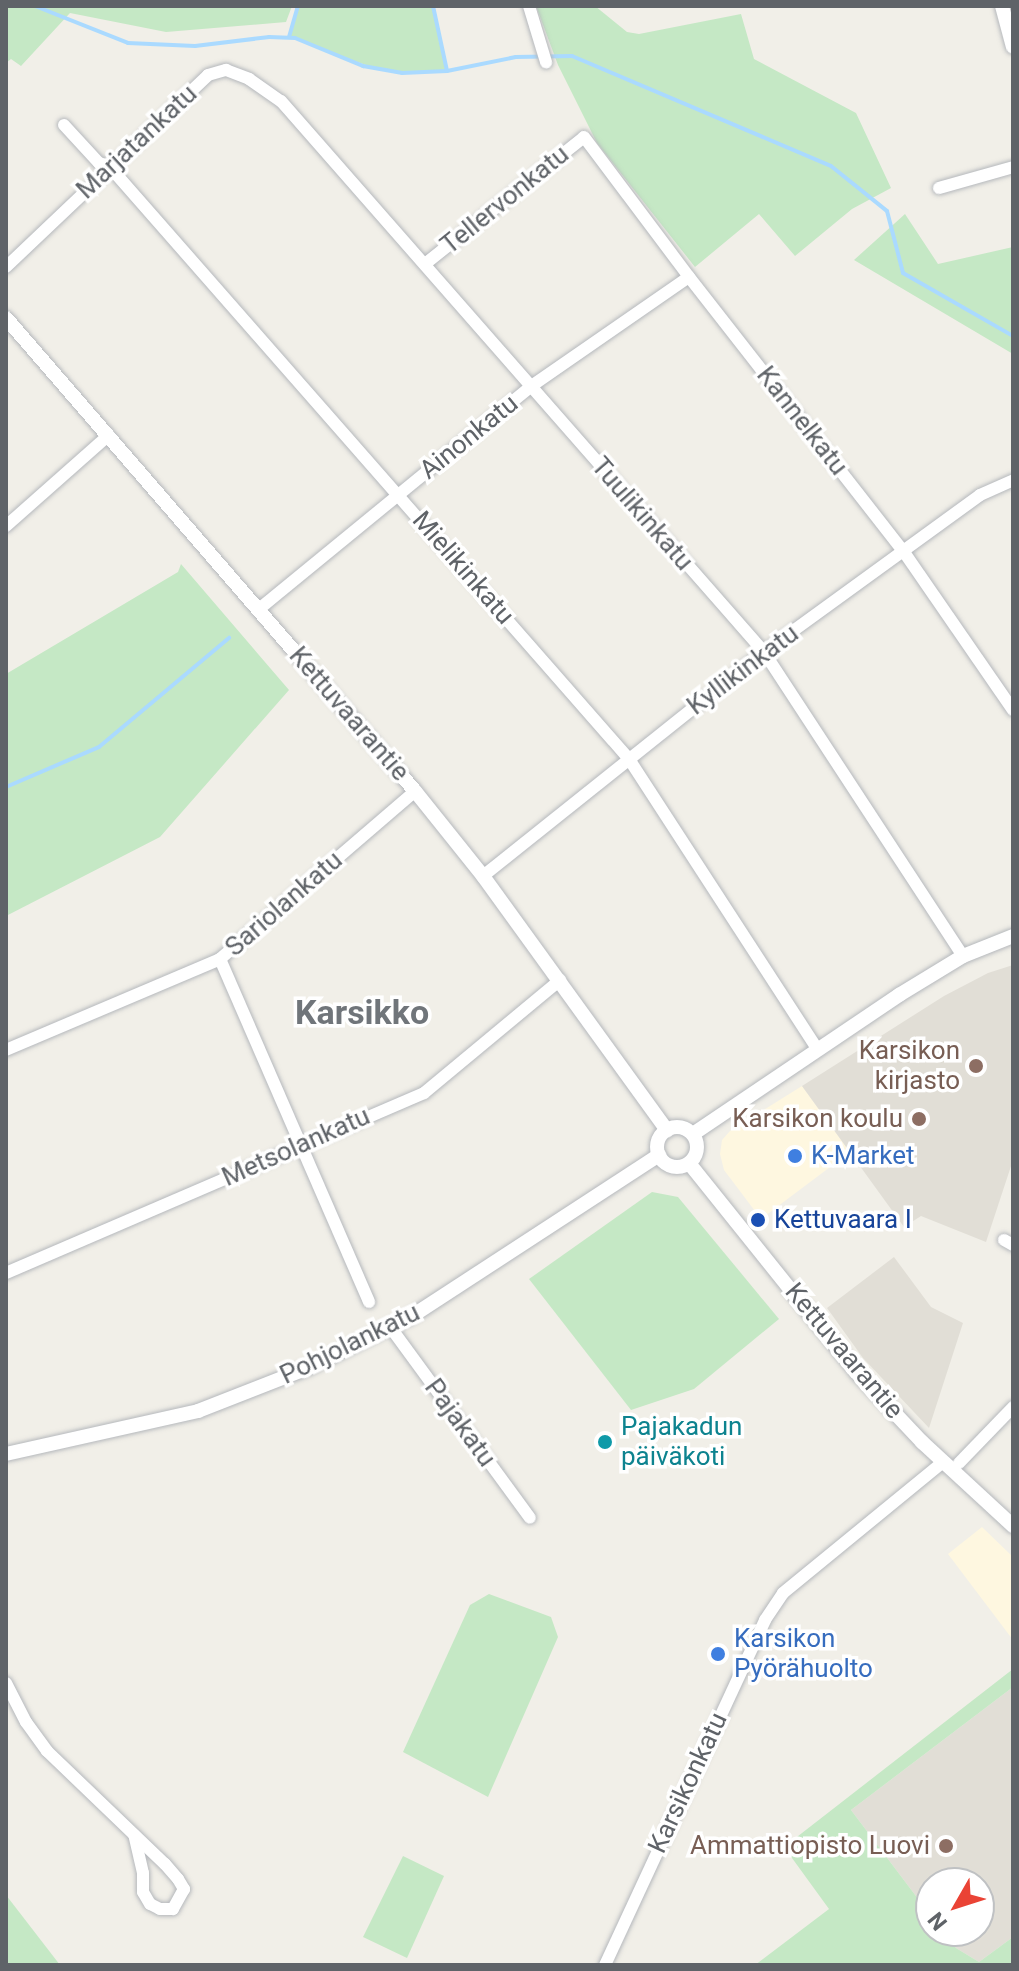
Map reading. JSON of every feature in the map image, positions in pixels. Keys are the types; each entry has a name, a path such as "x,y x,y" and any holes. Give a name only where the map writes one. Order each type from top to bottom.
{"street":[{"path":"529,6 546,62"},
{"path":"1002,6 1013,47"},
{"name":"Marjatankatu","path":"6,267 208,75 226,70 249,79 281,101"},
{"name":"Tuulikinkatu","path":"281,101 764,652 963,956"},
{"name":"Mielikinkatu","path":"64,125 99,163 109,166 629,759 817,1049"},
{"name":"Tellervonkatu","path":"425,264 584,137"},
{"name":"Kannelkatu","path":"584,137 904,552 1013,710"},
{"path":"939,188 1013,167"},
{"name":"Ainonkatu","path":"259,609 530,387 689,277"},
{"name":"Kettuvaarantie","path":"6,318 415,791 483,876 667,1130"},
{"path":"6,526 109,435"},
{"name":"Kyllikinkatu","path":"483,876 764,652 980,495 1013,480"},
{"name":"Sariolankatu","path":"6,1050 220,959 415,791"},
{"path":"693,1134 817,1049 963,956 1013,936"},
{"path":"220,959 369,1302"},
{"name":"Metsolankatu","path":"6,1273 301,1146 355,1126 372,1114 437,1085 560,980"},
{"path":"681,1127 693,1134 697,1149 689,1163 672,1166 659,1155 660,1138 667,1130 681,1127"},
{"name":"Pohjolankatu","path":"6,1454 198,1411 308,1368 391,1328 659,1155"},
{"name":"Kettuvaarantie","path":"689,1163 857,1373 943,1462 1013,1526"},
{"name":"Pajakatu","path":"391,1328 530,1518"},
{"path":"959,1463 1013,1407"},
{"name":"Karsikonkatu","path":"605,1965 758,1634 783,1593 943,1462"},
{"path":"6,1683 26,1722 47,1751 165,1864 184,1889 173,1909 160,1909 150,1904 143,1892 143,1873 134,1835"},
{"path":"612,1946 617,1965"}],"shaded area":[{"name":"Karsikon koulu","path":"1013,965 1013,1160 986,1242 921,1216 904,1227 802,1086 944,996 988,973"},
{"path":"802,1086 850,1152 761,1219 724,1170 720,1154 722,1140 730,1131"},
{"path":"894,1257 931,1307 963,1323 929,1428 863,1358 827,1308"},
{"path":"982,1527 1013,1557 1013,1640 948,1554"},
{"name":"Ammattiopisto Luovi","path":"1013,1687 1013,1937 979,1962 955,1947 995,1947 995,1867 915,1867 915,1895 851,1810"}],"green space":[{"path":"6,6 292,6 286,22 166,32 70,13 21,66 11,59 6,63"},
{"path":"298,6 433,6 447,71 402,73 374,68 289,37"},
{"path":"536,6 595,6 627,32 639,34 741,14 754,59 856,113 891,188 852,209 795,256 759,214 695,267 597,143 558,65"},
{"path":"905,214 938,264 1013,247 1013,354 854,260"},
{"path":"181,564 289,690 160,837 6,916 6,674 178,572"},
{"path":"652,1192 678,1197 779,1319 694,1389 631,1410 529,1279"},
{"path":"489,1594 551,1617 558,1637 488,1797 403,1752 470,1605"},
{"path":"1013,1669 1013,1687 851,1810 915,1895 915,1947 955,1947 979,1962 1013,1937 1013,1965 755,1965 829,1909 784,1847"},
{"path":"403,1856 444,1876 407,1958 363,1937"},
{"path":"6,1895 60,1965 6,1965"}],"waterway":[{"path":"35,6 128,43 195,46 269,37 295,38 363,66 402,73 447,71 516,57 572,56 831,166 887,211 903,273 1013,336"},
{"path":"289,37 298,6"},
{"path":"433,6 447,71"},
{"path":"6,787 99,747 229,638"}],"place":[{"name":"Karsikon kirjasto","path":"976,1066"},
{"name":"Karsikon koulu","path":"919,1119"},
{"name":"K-Market","path":"795,1156"},
{"name":"Kettuvaara I","path":"758,1220"},
{"name":"Pajakadun päiväkoti","path":"605,1442"},
{"name":"Karsikon Pyörähuolto","path":"718,1654"},
{"name":"Ammattiopisto Luovi","path":"946,1846"}],"district":[{"name":"Karsikko","path":"362,1013"}]}
